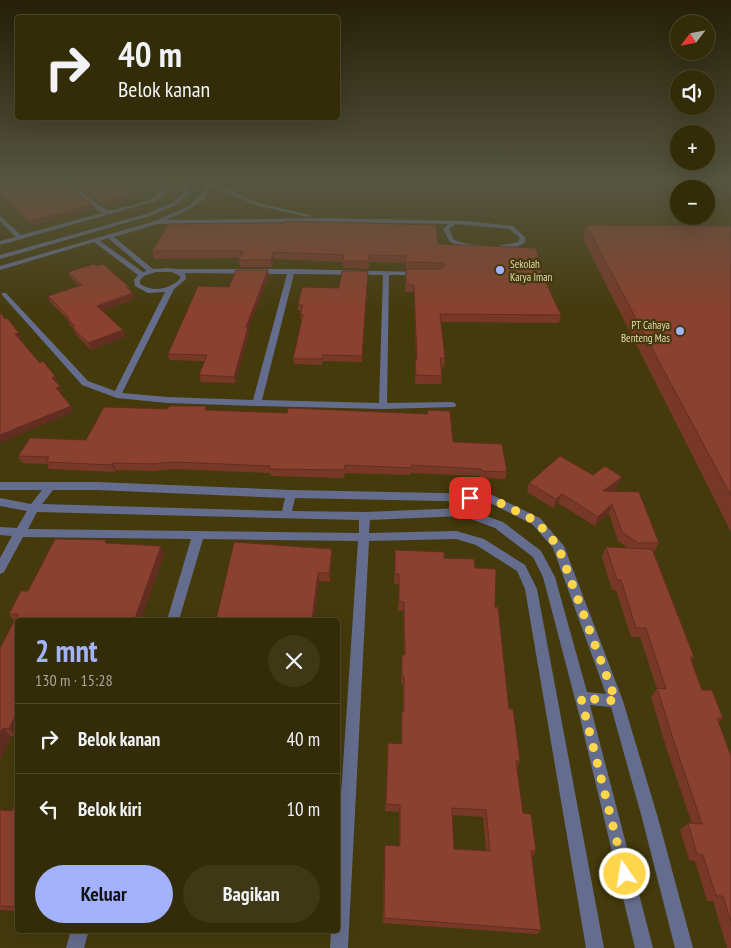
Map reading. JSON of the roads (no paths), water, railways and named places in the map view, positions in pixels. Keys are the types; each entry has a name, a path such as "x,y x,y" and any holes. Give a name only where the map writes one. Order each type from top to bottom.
{"street":[{"path":"8,225 21,238"},
{"path":"0,243 67,225"},
{"path":"0,257 112,225"},
{"path":"0,268 146,225"},
{"path":"451,225 446,229 452,241 468,246 507,247 523,241 523,238 517,231 504,226 495,225"},
{"path":"109,236 152,271"},
{"path":"95,240 142,275"},
{"path":"178,271 183,275 184,280 172,288 150,291 142,289 137,285 137,280 142,275 166,269 178,271 431,273"},
{"path":"257,403 291,271"},
{"path":"383,406 386,273"},
{"path":"117,395 172,288"},
{"path":"4,294 85,383 117,395 167,400 257,403 383,406 452,405"},
{"path":"0,486 97,486 291,494 490,498 536,521 558,546 616,701 650,818 684,948"},
{"path":"0,569 34,508 50,486"},
{"path":"286,515 291,494"},
{"path":"0,502 34,508 286,515 365,516 463,512 498,525 537,554 549,577 644,948"},
{"path":"340,930 362,537 365,516"},
{"path":"0,531 198,536 362,537 456,535 480,542 521,568 531,589 595,948"},
{"path":"174,618 198,536"},
{"path":"581,698 616,701"},
{"path":"75,948 79,933"},
{"path":"339,948 340,933"}],"place":[{"name":"Sekolah Karya Iman","path":"500,270"},
{"name":"PT Cahaya Benteng Mas","path":"680,331"}]}
